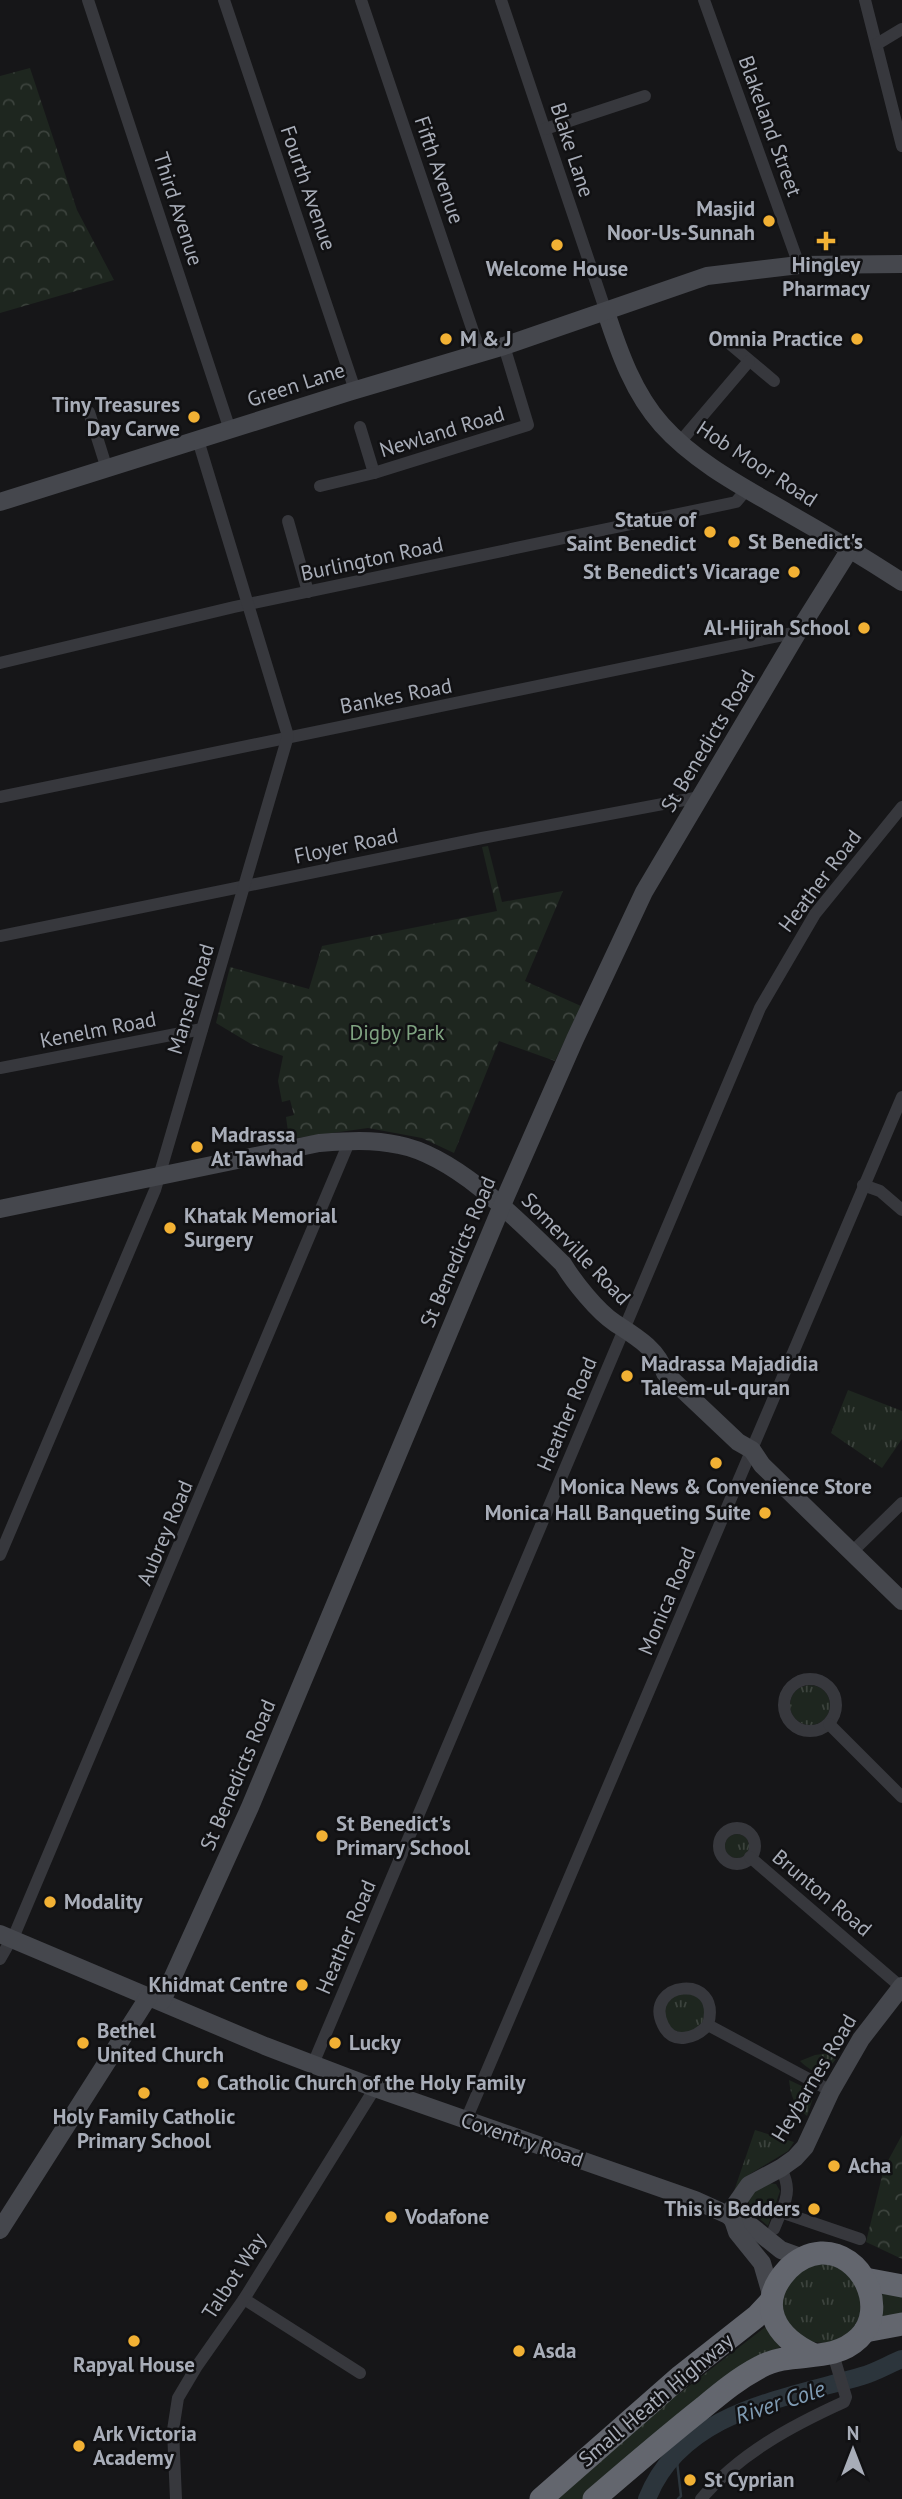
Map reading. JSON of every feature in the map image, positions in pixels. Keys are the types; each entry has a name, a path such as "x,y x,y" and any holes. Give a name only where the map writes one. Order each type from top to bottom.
{"highway":[{"path":"823,2253 844,2258 860,2271 869,2289 870,2317 865,2331 846,2349 828,2360 796,2347 781,2332 771,2298 782,2275 803,2258 823,2253"},
{"path":"865,2279 902,2286"},
{"name":"Small Heath Highway","path":"541,2499 681,2376 757,2316 771,2298"},
{"path":"865,2331 902,2324"},
{"name":"Small Heath Highway","path":"594,2499 735,2382 766,2363 794,2356 828,2360"}],"street":[{"name":"Third Avenue","path":"88,0 230,430"},
{"name":"Fourth Avenue","path":"224,0 355,390"},
{"name":"Fifth Avenue","path":"361,0 480,352"},
{"name":"Blake Lane","path":"501,0 606,312"},
{"name":"Blakeland Street","path":"704,0 799,265"},
{"path":"865,0 902,146"},
{"path":"877,44 902,29"},
{"path":"545,129 645,96"},
{"name":"Green Lane","path":"0,502 503,346 707,276 799,265 902,264"},
{"name":"Hob Moor Road","path":"606,312 632,383 662,425 680,442 747,489 902,582"},
{"path":"730,344 774,381"},
{"name":"Newland Road","path":"360,427 374,473 528,425 503,346"},
{"path":"680,442 749,361"},
{"path":"89,412 107,469"},
{"path":"198,440 288,736"},
{"path":"320,486 374,473"},
{"name":"Burlington Road","path":"0,663 248,605 736,502 747,489"},
{"path":"288,522 308,592"},
{"name":"St Benedicts Road","path":"0,2230 156,1999 254,1799 502,1206 575,1039 644,892 850,549"},
{"name":"Bankes Road","path":"0,797 288,736 491,698 798,632"},
{"name":"Mansel Road","path":"0,1555 159,1176 246,887 288,736"},
{"name":"Floyer Road","path":"0,936 482,838 701,797"},
{"name":"Heather Road","path":"313,2064 760,1008 815,914 902,807"},
{"name":"Kenelm Road","path":"0,1068 202,1029"},
{"name":"Monica Road","path":"466,2120 902,1097"},
{"name":"Somerville Road","path":"0,1209 319,1143 350,1140 402,1145 427,1155 462,1174 502,1206 563,1264 569,1276 613,1322 625,1328 661,1360 665,1373 738,1442 752,1450 761,1465 902,1601"},
{"name":"Aubrey Road","path":"0,1959 6,1937 350,1140"},
{"path":"863,1185 880,1191 902,1210"},
{"path":"852,1552 902,1503"},
{"path":"807,1679 818,1680 827,1685 837,1704 835,1715 829,1724 820,1730 809,1732 790,1722 785,1712 785,1701 796,1683 807,1679"},
{"path":"829,1724 902,1797"},
{"name":"Brunton Road","path":"750,1857 902,1986"},
{"name":"Coventry Road","path":"6,1937 375,2088 671,2192 746,2222 781,2250 803,2258"},
{"name":"Heybarnes Road","path":"731,2217 749,2185 795,2158 805,2147 831,2091 861,2039 902,1986"},
{"path":"681,1988 698,1991 708,2002 708,2025 699,2034 689,2038 675,2037 662,2024 660,2010 664,1998 681,1988"},
{"path":"708,2025 831,2091"},
{"name":"Talbot Way","path":"176,2499 173,2430 178,2398 244,2299 375,2088"},
{"path":"774,2229 788,2194 789,2184 780,2168"},
{"path":"781,2212 860,2239"},
{"path":"731,2217 737,2232 762,2263 771,2298"},
{"path":"244,2299 360,2373"},
{"path":"701,2499 720,2477 764,2444 844,2402 844,2388 828,2360"}],"green space":[{"path":"30,68 77,210 114,280 0,313 0,76"},
{"name":"Digby Park","path":"488,846 502,902 563,891 525,981 581,1006 555,1061 499,1041 454,1153 422,1138 368,1128 289,1139 286,1117 294,1115 290,1100 282,1102 278,1081 283,1056 251,1044 216,1023 230,967 309,989 322,946 497,911 482,847"},
{"path":"848,1390 902,1411 902,1439 882,1468 831,1433"},
{"path":"810,1685 824,1691 830,1705 824,1719 810,1725 796,1719 790,1705 796,1691"},
{"path":"737,1834 748,1841 749,1846 742,1857 737,1858 726,1851 725,1846 732,1835"},
{"path":"685,1993 693,1994 699,1999 704,2005 704,2021 699,2027 693,2032 685,2033 677,2032 671,2027 666,2021 665,2013 666,2005 671,1999 677,1994"},
{"path":"830,2053 838,2056 821,2072 812,2070 800,2061 815,2055"},
{"path":"789,2080 808,2089 813,2098 807,2116 794,2100"},
{"path":"755,2130 794,2142 788,2151 750,2174 734,2191"},
{"path":"902,2135 902,2259 866,2242 884,2168"},
{"path":"767,2183 776,2184 780,2191 768,2226 754,2214 748,2201 751,2193"},
{"path":"822,2263 837,2266 850,2275 859,2288 862,2303 859,2318 850,2331 837,2340 822,2343 807,2340 794,2331 785,2318 782,2303 785,2288 794,2275 807,2266"},
{"path":"882,2291 902,2295 902,2316 880,2319"},
{"path":"768,2325 782,2346 733,2374 585,2499 553,2499 644,2414 680,2393"}],"waterway":[{"name":"River Cole","path":"647,2499 663,2470 684,2446 709,2428 768,2402 867,2374 902,2359"},
{"path":"676,2453 681,2496 678,2499"}],"place":[{"name":"Masjid Noor-Us-Sunnah","path":"769,221"},
{"name":"Hingley Pharmacy","path":"826,241"},
{"name":"Welcome House","path":"557,245"},
{"name":"M & J","path":"446,339"},
{"name":"Omnia Practice","path":"857,339"},
{"name":"Tiny Treasures Day Carwe","path":"194,417"},
{"name":"Statue of Saint Benedict","path":"710,532"},
{"name":"St Benedict's","path":"734,542"},
{"name":"St Benedict's Vicarage","path":"794,572"},
{"name":"Al-Hijrah School","path":"864,628"},
{"name":"Madrassa At Tawhad","path":"197,1147"},
{"name":"Khatak Memorial Surgery","path":"170,1228"},
{"name":"Madrassa Majadidia Taleem-ul-quran","path":"627,1376"},
{"name":"Monica News & Convenience Store","path":"716,1463"},
{"name":"Monica Hall Banqueting Suite","path":"765,1513"},
{"name":"St Benedict's Primary School","path":"322,1836"},
{"name":"Modality","path":"50,1902"},
{"name":"Khidmat Centre","path":"302,1985"},
{"name":"Bethel United Church","path":"83,2043"},
{"name":"Lucky","path":"335,2043"},
{"name":"Catholic Church of the Holy Family","path":"203,2083"},
{"name":"Holy Family Catholic Primary School","path":"144,2093"},
{"name":"Acha","path":"834,2166"},
{"name":"This is Bedders","path":"814,2209"},
{"name":"Vodafone","path":"391,2217"},
{"name":"Rapyal House","path":"134,2341"},
{"name":"Asda","path":"519,2351"},
{"name":"Ark Victoria Academy","path":"79,2446"},
{"name":"St Cyprian","path":"690,2480"}]}
